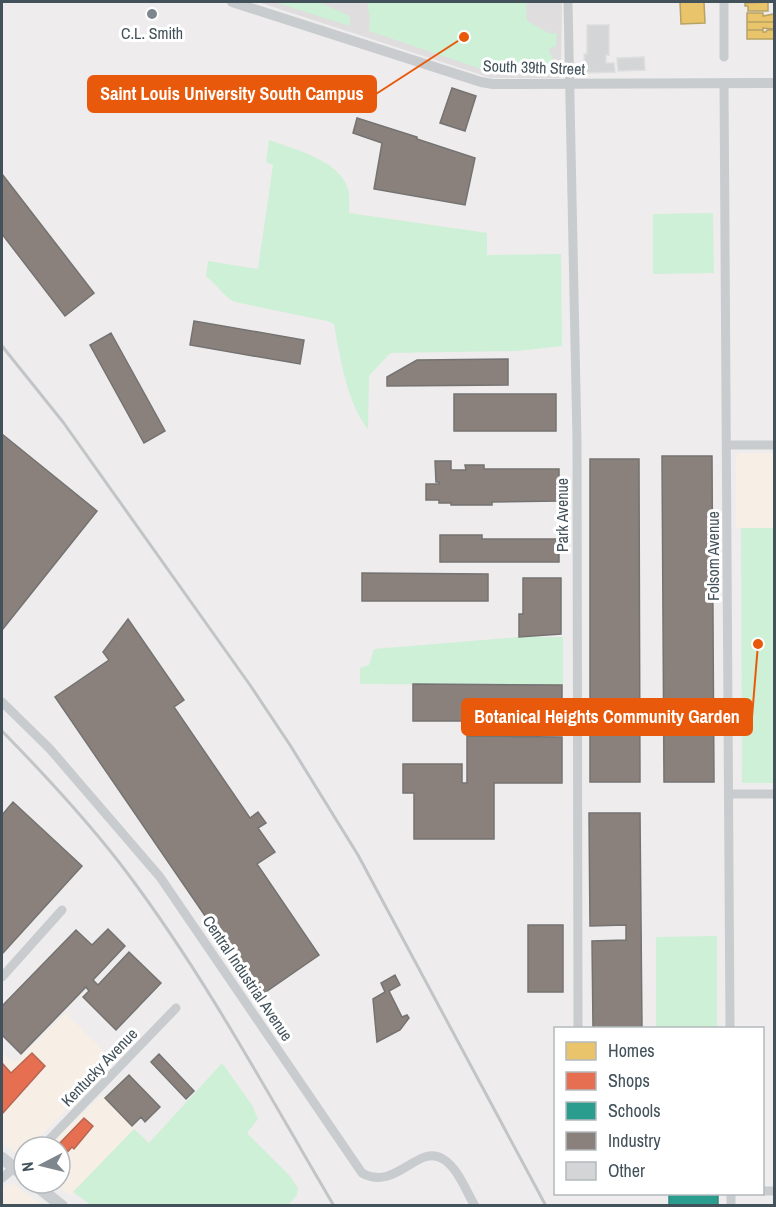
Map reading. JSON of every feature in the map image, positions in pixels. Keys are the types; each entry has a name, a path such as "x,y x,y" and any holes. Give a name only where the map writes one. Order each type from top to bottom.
{"main road":[{"path":"48,1195 62,1206"}],"street":[{"name":"South 39th Street","path":"232,2 481,82 516,85 774,82"},
{"name":"Park Avenue","path":"568,2 577,451 578,1027"},
{"path":"724,2 724,57"},
{"name":"Folsom Avenue","path":"724,83 730,1027"},
{"path":"728,445 774,446"},
{"name":"Central Industrial Avenue","path":"2,702 50,749 160,877 362,1173 371,1178 391,1176 431,1155 443,1159 453,1169 475,1206"},
{"path":"729,794 774,794"},
{"path":"2,977 62,910"},
{"name":"Kentucky Avenue","path":"54,1135 176,1008"}],"shaded area":[{"path":"258,2 562,2 561,76 558,78 491,78"},
{"path":"774,453 774,528 736,528 736,458 738,454"},
{"path":"66,1013 113,1061 42,1135 12,1135 12,1150 2,1143 2,1052 14,1063"},
{"path":"102,1095 134,1129 72,1193 72,1135 60,1135"},
{"path":"12,1184 12,1195 28,1195 42,1205 2,1205 2,1191 6,1185"}],"green space":[{"path":"274,2 319,2 350,16 350,26"},
{"path":"367,2 526,2 527,21 549,33 557,34 556,46 549,49 554,66 552,71 484,70 369,31 370,18"},
{"path":"269,140 314,157 336,170 348,189 349,213 487,233 487,255 561,254 562,346 517,351 390,353 369,376 368,429 350,393 334,324 235,302 206,276 208,261 258,269 273,165 266,162"},
{"path":"713,213 714,273 653,274 653,214"},
{"path":"741,528 774,528 774,783 742,783"},
{"path":"519,637 563,637 563,685 360,684 360,668 369,665 374,649"},
{"path":"717,936 717,1027 656,1027 656,937"},
{"path":"222,1063 252,1105 258,1119 247,1133 289,1175 298,1188 297,1195 288,1205 91,1205 73,1192 134,1129 149,1143"}],"building: Homes":[{"path":"680,2 704,2 705,23 681,24"},
{"path":"768,2 768,11 748,11 748,6 745,6 745,3"},
{"path":"747,13 763,13 763,16 774,14 774,22 747,22"},
{"path":"747,22 774,22 774,29 747,30"},
{"path":"747,30 766,32 774,30 774,39 747,39"}],"building: Shops":[{"path":"32,1053 45,1066 2,1114 2,1063 11,1073"},
{"path":"84,1118 93,1126 74,1149 72,1135 68,1135"}],"building: Schools":[{"path":"669,1195 718,1195 718,1206 669,1206"}],"building: Industry":[{"path":"452,88 476,96 465,131 440,123"},
{"path":"357,118 475,158 465,205 374,189 382,143 353,133"},
{"path":"2,174 94,293 65,316 2,234"},
{"path":"194,321 304,340 300,364 190,345"},
{"path":"111,333 165,431 144,443 90,345"},
{"path":"508,359 508,385 387,386 387,377 417,360"},
{"path":"454,394 556,394 556,431 454,431"},
{"path":"2,434 97,511 2,630"},
{"path":"662,456 712,456 714,782 664,782"},
{"path":"590,459 639,459 640,782 590,782"},
{"path":"435,461 451,461 451,470 466,470 465,465 484,465 484,469 559,469 559,501 451,505 451,503 439,503 439,500 426,500 426,484 439,484 436,482"},
{"path":"440,535 482,535 482,539 559,539 559,562 440,562"},
{"path":"362,573 488,574 488,601 362,601"},
{"path":"523,578 561,578 561,634 519,637 519,614 523,614"},
{"path":"128,619 184,700 174,707 250,818 258,812 266,823 258,828 275,852 257,864 319,955 260,996 55,697 109,660 103,652"},
{"path":"413,684 562,685 562,721 413,721"},
{"path":"467,736 562,737 562,783 494,783 494,839 414,839 414,793 403,793 403,764 462,764 462,783 467,783"},
{"path":"13,802 82,866 2,954 2,815"},
{"path":"589,813 640,813 642,1027 593,1027 592,941 626,940 626,925 590,926"},
{"path":"528,925 563,925 563,992 528,992"},
{"path":"108,929 125,946 93,980 98,985 129,952 161,983 116,1030 83,997 89,991 86,987 21,1054 2,1035 2,1006 76,930 92,945"},
{"path":"395,975 400,985 389,991 402,1017 407,1015 409,1018 400,1030 377,1042 373,999 385,992 381,983"},
{"path":"159,1054 194,1091 186,1099 151,1062"},
{"path":"129,1075 160,1107 145,1122 141,1117 132,1126 105,1098"}],"building: Other":[{"path":"587,25 609,25 609,55 606,55 606,63 614,63 615,72 585,73"},
{"path":"644,57 645,70 618,71 617,58"}],"railway":[{"path":"2,346 63,422 290,745 358,855 546,1206"},
{"path":"2,731 83,818 157,914 236,1037 334,1206"}],"place":[{"name":"C.L. Smith","path":"152,14"},
{"name":"Saint Louis University South Campus","path":"464,37"},
{"name":"Botanical Heights Community Garden","path":"758,644"}]}
